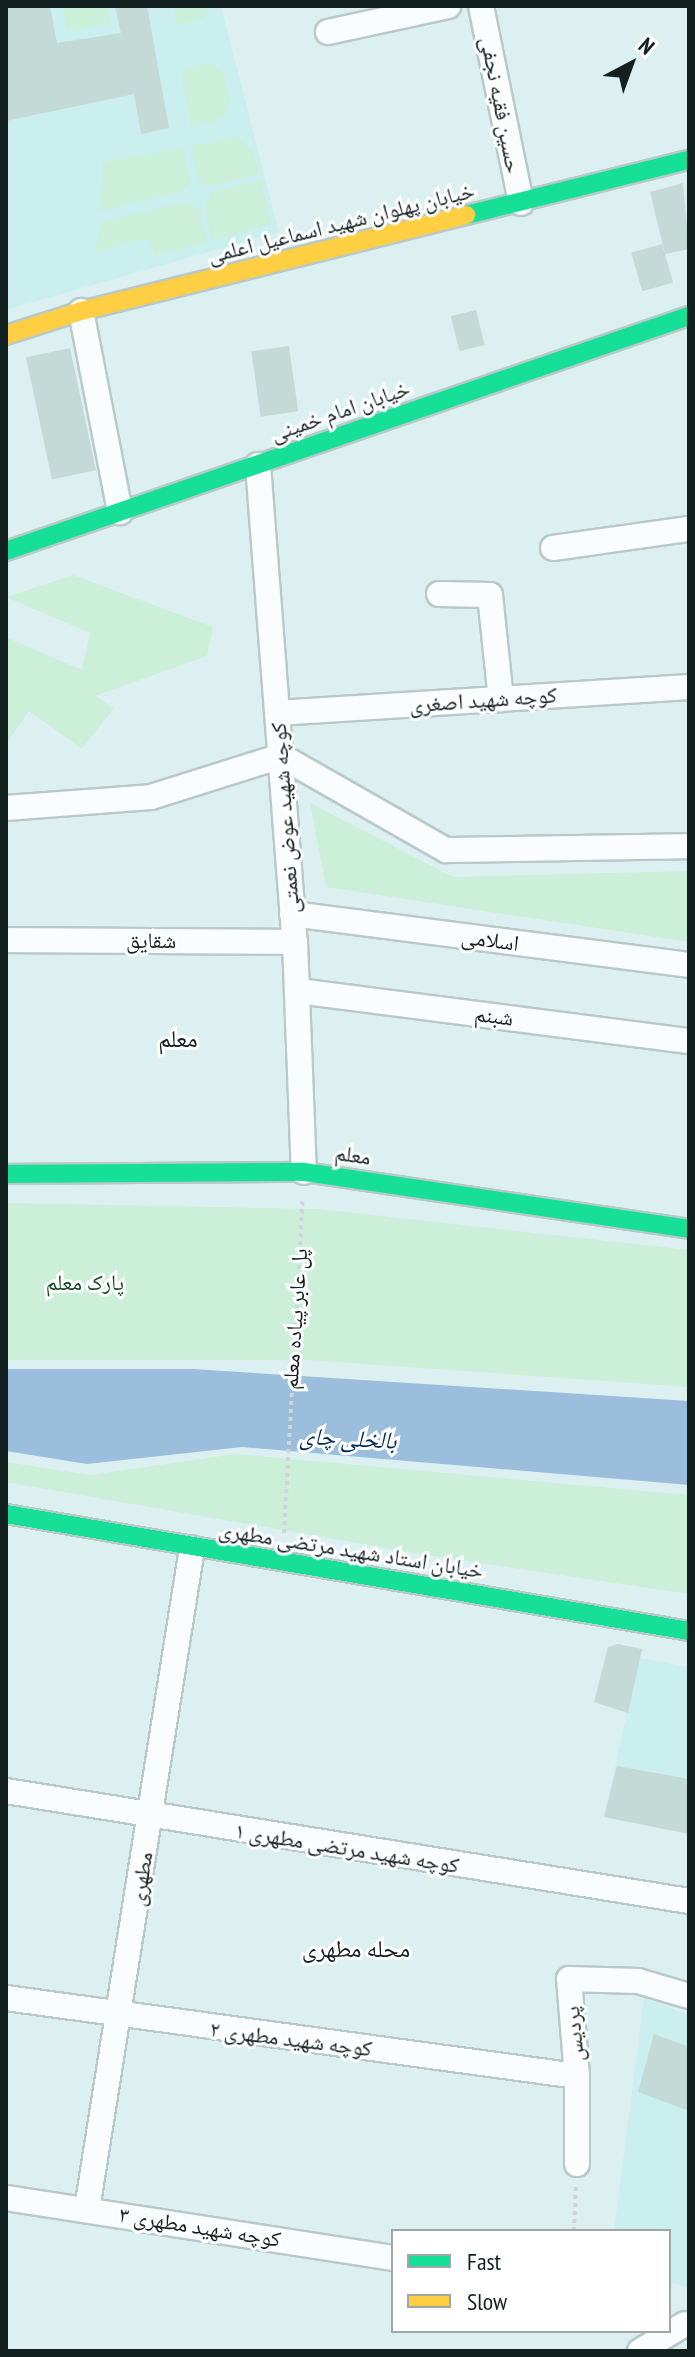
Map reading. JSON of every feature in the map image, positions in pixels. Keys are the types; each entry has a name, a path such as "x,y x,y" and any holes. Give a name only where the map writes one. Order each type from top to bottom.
{"main road":[{"name":"خیابان پهلوان شهید اسماعیل اعلمی","path":"6,335 81,311 689,160"},
{"name":"خیابان امام خمینی","path":"6,551 689,316"},
{"name":"معلم","path":"6,1174 304,1172 689,1229"},
{"name":"خیابان استاد شهید مرتضی مطهری","path":"6,1514 689,1631"}],"street":[{"path":"328,32 448,6"},
{"name":"حسین فقیه نجفی","path":"481,6 521,203"},
{"path":"81,311 120,512"},
{"name":"کوچه شهید عوض نعمتی","path":"258,465 295,942 304,1172"},
{"path":"553,548 689,529"},
{"path":"439,594 490,595 501,699"},
{"name":"کوچه شهید اصغری","path":"277,713 689,687"},
{"path":"6,808 151,797 281,756 446,850 689,846"},
{"name":"اسلامی","path":"292,914 689,965"},
{"name":"شقایق","path":"6,940 295,942"},
{"name":"شبنم","path":"298,991 689,1041"},
{"name":"مطهری","path":"87,2209 192,1548"},
{"name":"کوچه شهید مرتضی مطهری ۱","path":"6,1791 151,1817 689,1901"},
{"name":"پردیس","path":"577,2164 577,2076 569,1979 638,1981 689,1996"},
{"name":"کوچه شهید مطهری ۲","path":"6,1998 119,2017 577,2076"},
{"name":"کوچه شهید مطهری ۳","path":"6,2198 391,2258"},
{"path":"640,2351 666,2333"}],"path":[{"name":"پل عابر پیاده معلم","path":"283,1563 304,1172"},
{"path":"574,2229 577,2164"}],"shaded area":[{"path":"6,6 221,6 279,232 6,310"},
{"path":"639,1658 689,1667 689,1834 604,1817"},
{"path":"644,1998 689,2015 689,2047 638,2091 689,2111 689,2288 671,2283 671,2229 614,2229"}],"green space":[{"path":"63,6 107,6 110,24 67,31"},
{"path":"173,6 212,6 201,20 177,25"},
{"path":"210,63 224,73 230,102 223,118 191,127 181,70"},
{"path":"237,137 252,149 259,174 210,187 198,180 191,146"},
{"path":"183,148 191,183 182,192 99,211 103,162"},
{"path":"261,180 271,224 212,240 205,206 212,192"},
{"path":"185,202 199,210 208,242 155,255 149,238 95,251 102,222"},
{"path":"73,575 213,627 207,656 95,696 114,708 82,749 29,711 6,744 6,637 82,670 90,633 6,597"},
{"path":"310,803 453,877 689,871 689,942 326,887"},
{"name":"پارک معلم","path":"6,1203 319,1209 689,1250 689,1387 307,1360 6,1360"},
{"path":"235,1454 689,1495 689,1594 426,1555 6,1482 6,1462 90,1475"}],"water":[{"name":"بالخلی چای","path":"6,1369 193,1369 689,1401 689,1485 242,1447 87,1464 6,1451"}],"building":[{"path":"6,6 50,6 57,43 121,33 115,6 147,6 169,128 141,134 134,94 6,121"},
{"path":"683,183 689,249 665,254 650,192"},
{"path":"662,244 673,282 642,291 631,253"},
{"path":"476,310 485,345 459,351 451,316"},
{"path":"289,346 298,411 261,417 251,351"},
{"path":"70,348 96,470 52,480 26,357"},
{"path":"618,1644 642,1649 628,1713 594,1702 608,1647"},
{"path":"617,1766 689,1779 689,1834 604,1817"},
{"path":"654,2034 689,2047 689,2111 638,2092"}],"traffic: fast":[{"path":"466,215 689,160"},
{"path":"6,551 689,316"},
{"path":"6,1174 304,1172 689,1229"},
{"path":"6,1514 689,1631"}],"traffic: slow":[{"path":"6,335 81,311 466,215"}],"district":[{"name":"معلم","path":"178,1039"},
{"name":"محله مطهری","path":"356,1949"}]}
